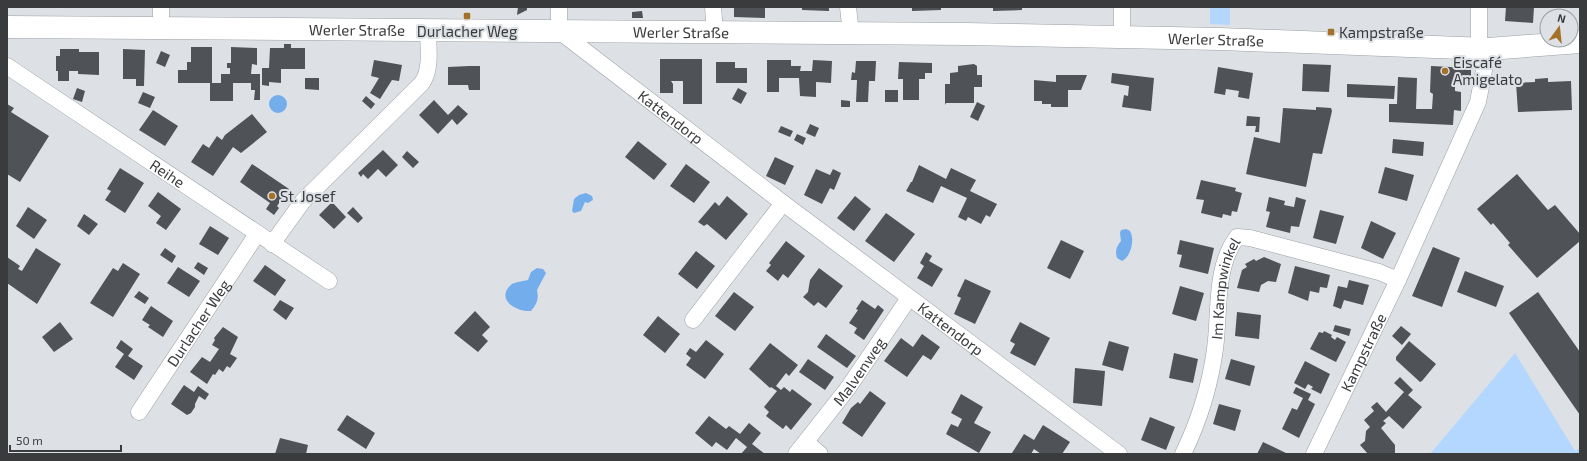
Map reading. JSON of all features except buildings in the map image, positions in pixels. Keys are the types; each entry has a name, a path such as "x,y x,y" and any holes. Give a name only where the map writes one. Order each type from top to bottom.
{"main road":[{"name":"Werler Straße","path":"7,27 161,17 428,30 1122,36 1483,48 1580,42"}],"street":[{"path":"559,7 559,31"},
{"path":"712,7 715,32"},
{"path":"848,7 852,34"},
{"path":"1122,7 1122,36"},
{"name":"Kampstraße","path":"1314,454 1398,280 1478,102 1483,48 1479,7"},
{"path":"272,244 303,201 427,76 428,30"},
{"name":"Kattendorp","path":"559,31 783,204 1118,454"},
{"name":"Reihe","path":"7,66 329,281"},
{"path":"693,320 783,204"},
{"name":"Durlacher Weg","path":"139,412 257,234"},
{"name":"Im Kampwinkel","path":"1183,454 1192,434 1209,383 1215,348 1221,281 1229,248 1237,237 1250,238 1379,272 1398,280"},
{"name":"Malvenweg","path":"820,454 801,448 848,388 909,298"}],"shaded area":[{"path":"1210,7 1230,7 1230,25 1210,24"},
{"path":"278,95 284,98 287,104 284,110 278,113 272,110 269,104 272,98"},
{"path":"586,193 592,196 593,200 588,203 585,202 581,211 574,213 572,211 574,199 579,195"},
{"path":"1126,229 1130,231 1132,243 1128,256 1122,261 1117,258 1116,251 1121,241 1121,230"},
{"path":"537,268 543,269 546,273 537,290 538,299 535,306 531,311 525,311 513,307 506,299 505,294 507,289 512,284 528,280 531,272"},
{"path":"1515,353 1575,451 1580,448 1580,454 1430,454"}],"place":[{"name":"Durlacher Weg","path":"467,16"},
{"name":"Kampstraße","path":"1331,32"},
{"name":"Eiscafé Amigelato","path":"1445,71"},
{"name":"St. Josef","path":"272,196"}]}
